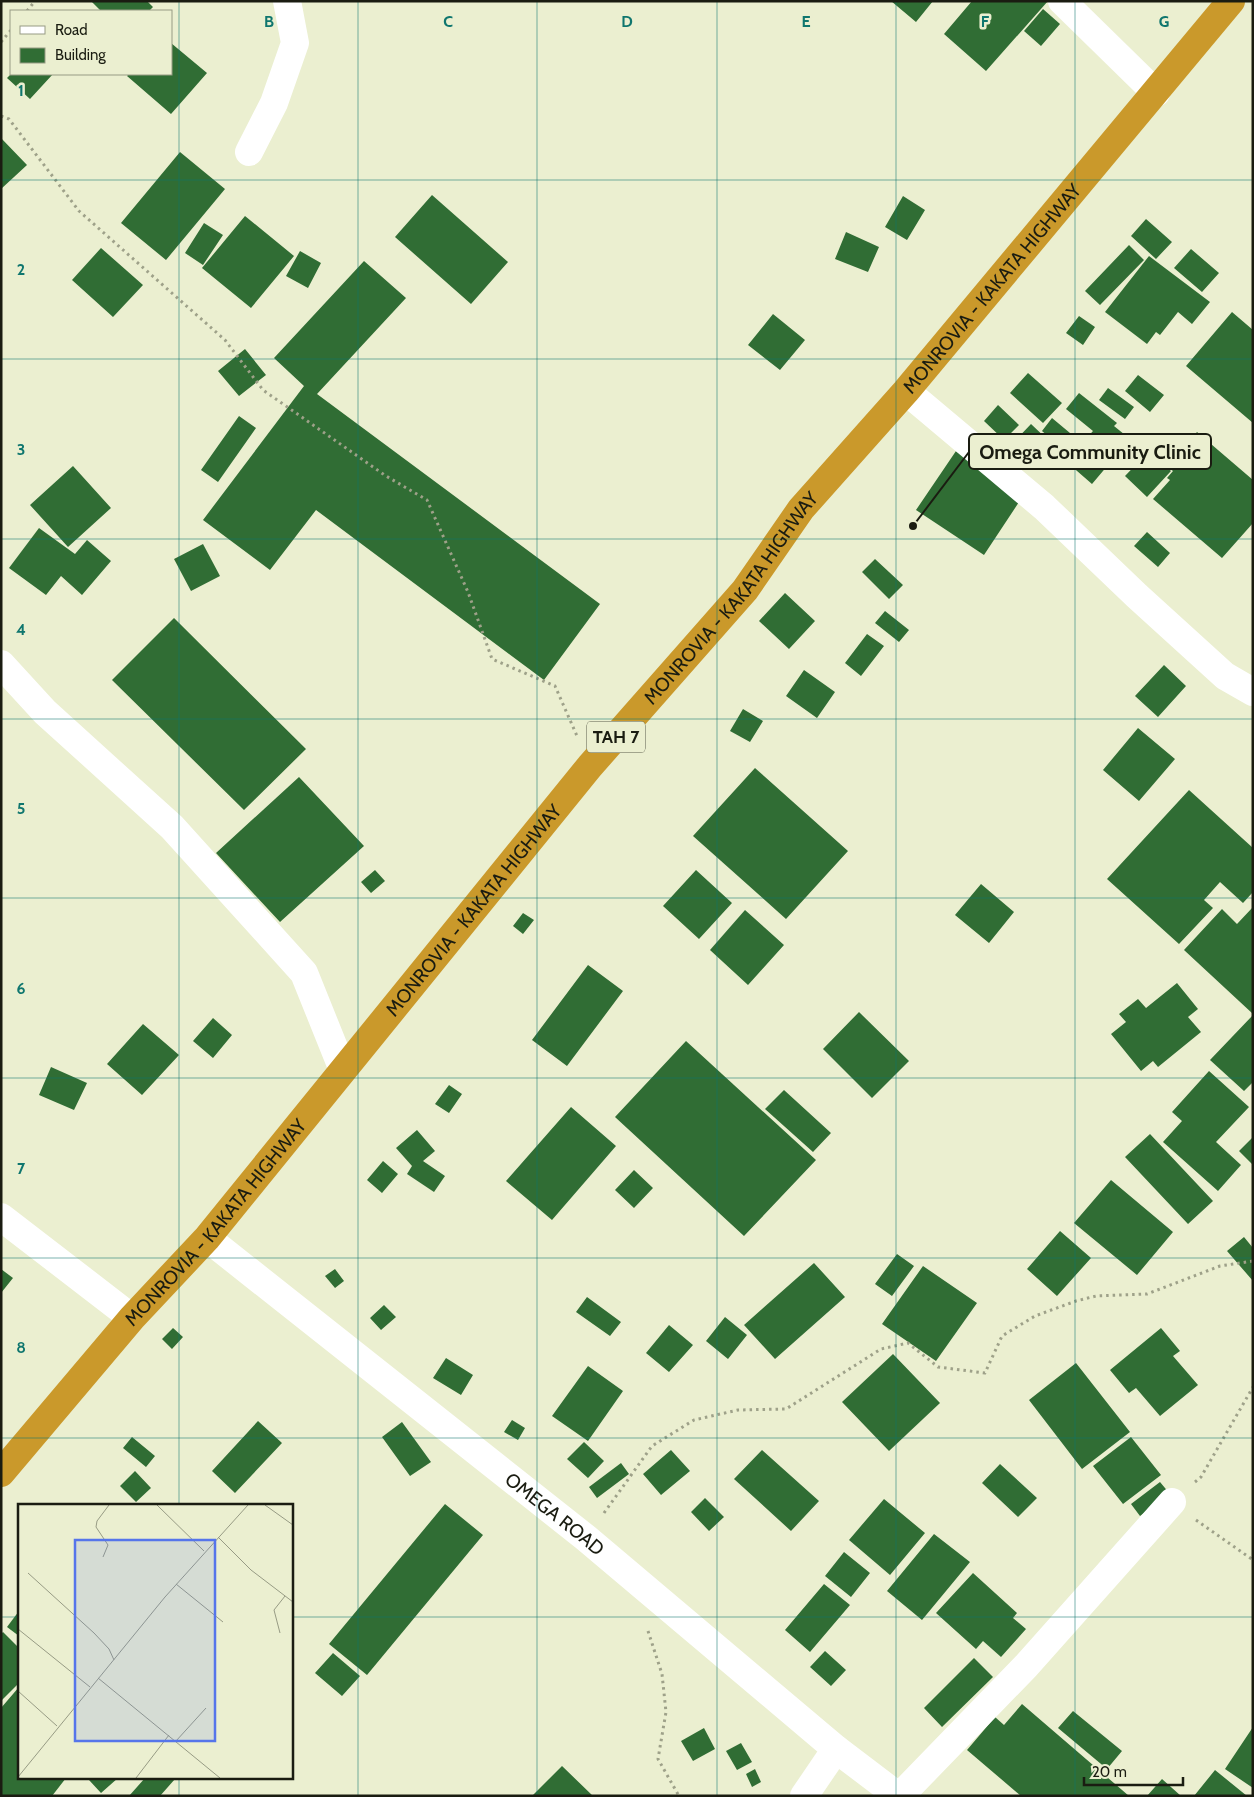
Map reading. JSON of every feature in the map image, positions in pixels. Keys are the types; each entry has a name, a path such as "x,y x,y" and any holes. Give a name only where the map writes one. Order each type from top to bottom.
{"highway":[{"name":"MONROVIA - KAKATA HIGHWAY","path":"1,1473 132,1318 207,1238 590,766 745,590 801,508 906,391 1231,1"}],"street":[{"path":"249,152 274,103 296,43 287,1"},
{"path":"1062,1 1156,93"},
{"path":"906,391 1044,507 1137,596 1225,676 1253,692"},
{"path":"1,664 45,712 172,827 304,973 343,1070"},
{"path":"1,1217 132,1318"},
{"name":"OMEGA ROAD","path":"207,1238 586,1538 836,1749 899,1796"},
{"path":"899,1796 1026,1666 1172,1502"},
{"path":"804,1796 836,1749"}],"path":[{"path":"1,42 10,31"},
{"path":"1,116 9,118 79,211 225,340 263,390 386,476 427,500 468,592 492,659 555,686 590,766"},
{"path":"586,1538 652,1446 694,1420 738,1410 786,1409 881,1350 908,1344 938,1367 985,1373 1002,1336 1035,1316 1096,1296 1147,1294 1220,1266 1253,1261"},
{"path":"1253,1387 1201,1478 1172,1502 1253,1560"},
{"path":"647,1629 662,1674 666,1712 658,1759 679,1796"}],"building":[{"path":"91,1 147,1 153,7 150,10 100,10"},
{"path":"891,1 933,1 916,22"},
{"path":"972,1 1048,1 986,71 944,34"},
{"path":"1043,9 1060,24 1041,46 1024,31"},
{"path":"172,44 207,73 171,114 127,76 172,75"},
{"path":"10,75 52,75 30,99 7,78"},
{"path":"1,138 27,165 1,189"},
{"path":"180,152 225,189 166,260 121,223"},
{"path":"432,195 508,262 471,304 395,237"},
{"path":"903,196 925,210 907,240 885,227"},
{"path":"245,216 294,256 251,308 202,268"},
{"path":"1146,219 1172,242 1156,259 1131,236"},
{"path":"204,223 223,235 203,265 185,253"},
{"path":"846,232 879,247 868,272 835,259"},
{"path":"1129,245 1144,260 1100,305 1085,291"},
{"path":"101,248 143,285 113,317 72,280"},
{"path":"1191,249 1219,273 1202,292 1174,268"},
{"path":"300,251 321,263 308,288 286,276"},
{"path":"1149,256 1210,302 1192,324 1178,312 1160,335 1156,332 1147,344 1105,312"},
{"path":"364,261 406,298 317,394 600,604 544,680 316,510 270,570 203,520 304,386 274,358"},
{"path":"1232,312 1253,330 1253,423 1186,366"},
{"path":"773,314 805,340 780,370 748,345"},
{"path":"1079,316 1095,327 1083,345 1066,333"},
{"path":"245,349 266,375 239,396 218,371"},
{"path":"1028,373 1062,403 1043,423 1010,393"},
{"path":"1138,375 1164,395 1150,412 1125,391"},
{"path":"1108,388 1134,407 1125,419 1099,400"},
{"path":"1079,393 1117,423 1114,426 1130,439 1092,484 1069,464 1074,458 1042,431 1052,418 1082,443 1093,431 1066,409"},
{"path":"998,405 1019,425 1004,440 984,421"},
{"path":"239,416 256,428 218,482 201,470"},
{"path":"1031,424 1050,442 1028,465 1009,447"},
{"path":"1197,432 1253,480 1253,523 1222,558 1153,499 1170,480 1167,478 1173,471 1167,467"},
{"path":"956,451 1023,496 984,555 916,510"},
{"path":"1149,451 1171,471 1147,497 1125,476"},
{"path":"73,466 111,508 68,547 30,505"},
{"path":"39,528 75,554 87,540 111,561 82,595 61,576 46,595 9,568"},
{"path":"1147,532 1170,553 1158,567 1134,546"},
{"path":"203,544 220,576 191,591 174,559"},
{"path":"875,559 903,585 889,599 862,572"},
{"path":"785,593 815,621 789,649 759,621"},
{"path":"885,611 909,630 899,642 875,623"},
{"path":"174,618 306,749 244,810 112,680"},
{"path":"867,634 884,646 861,676 845,663"},
{"path":"1164,665 1186,686 1158,717 1135,696"},
{"path":"804,670 835,692 817,718 786,696"},
{"path":"743,709 763,721 750,742 730,731"},
{"path":"1138,728 1175,759 1139,801 1103,770"},
{"path":"755,768 848,851 786,919 693,836"},
{"path":"299,777 364,846 280,922 216,853"},
{"path":"1189,790 1253,848 1253,892 1243,903 1220,882 1204,900 1213,908 1179,944 1107,879"},
{"path":"375,870 385,881 371,893 361,882"},
{"path":"696,870 732,903 699,939 663,906"},
{"path":"981,884 1014,912 989,943 955,915"},
{"path":"1253,907 1253,1014 1184,950 1222,909 1237,924"},
{"path":"745,910 784,945 748,985 710,950"},
{"path":"523,913 534,920 523,934 513,926"},
{"path":"588,965 623,991 567,1066 532,1040"},
{"path":"1177,983 1198,1009 1188,1017 1201,1032 1158,1067 1153,1061 1141,1071 1111,1034 1126,1022 1119,1014 1138,999 1146,1008"},
{"path":"859,1012 909,1061 872,1098 823,1049"},
{"path":"1253,1015 1253,1082 1244,1091 1210,1060"},
{"path":"213,1018 232,1035 213,1058 193,1041"},
{"path":"143,1024 179,1055 142,1095 107,1064"},
{"path":"686,1041 816,1160 744,1236 615,1117"},
{"path":"51,1067 87,1083 74,1110 39,1095"},
{"path":"1209,1071 1249,1107 1216,1142 1241,1165 1218,1191 1163,1142 1182,1121 1172,1112"},
{"path":"449,1085 462,1094 449,1113 435,1104"},
{"path":"784,1090 831,1133 813,1152 765,1109"},
{"path":"571,1107 616,1146 552,1220 506,1181"},
{"path":"417,1130 435,1151 423,1161 445,1176 434,1192 407,1174 412,1166 396,1148"},
{"path":"1150,1134 1213,1201 1188,1224 1125,1157"},
{"path":"1253,1137 1253,1165 1239,1151"},
{"path":"383,1161 398,1174 382,1193 367,1180"},
{"path":"634,1170 653,1188 634,1208 615,1190"},
{"path":"1111,1180 1173,1232 1137,1275 1074,1223"},
{"path":"1060,1231 1091,1258 1057,1296 1027,1269"},
{"path":"1244,1237 1253,1248 1253,1281 1227,1251"},
{"path":"897,1254 914,1266 892,1296 875,1284"},
{"path":"814,1263 845,1297 775,1359 744,1325"},
{"path":"923,1266 977,1303 936,1361 882,1324"},
{"path":"1,1269 13,1278 1,1293"},
{"path":"335,1269 344,1281 335,1288 325,1276"},
{"path":"587,1297 621,1322 610,1336 576,1312"},
{"path":"384,1305 396,1317 381,1330 370,1318"},
{"path":"725,1317 747,1335 728,1359 706,1341"},
{"path":"669,1325 693,1345 669,1372 646,1353"},
{"path":"173,1328 183,1337 172,1349 162,1339"},
{"path":"1161,1328 1180,1351 1173,1356 1198,1385 1160,1416 1136,1388 1129,1393 1110,1370"},
{"path":"893,1354 940,1403 889,1451 842,1402"},
{"path":"446,1358 473,1375 461,1395 433,1378"},
{"path":"1076,1363 1130,1432 1082,1469 1029,1400"},
{"path":"588,1366 623,1391 588,1441 552,1416"},
{"path":"512,1420 525,1428 518,1440 504,1432"},
{"path":"258,1421 282,1443 235,1493 212,1471"},
{"path":"402,1422 431,1462 410,1476 382,1437"},
{"path":"132,1437 155,1456 146,1467 123,1448"},
{"path":"1131,1437 1161,1475 1123,1504 1093,1466"},
{"path":"584,1442 604,1461 588,1478 567,1459"},
{"path":"671,1450 690,1471 661,1495 643,1474"},
{"path":"762,1450 819,1501 791,1531 734,1479"},
{"path":"621,1463 629,1474 597,1498 589,1487"},
{"path":"1000,1464 1037,1498 1018,1517 982,1483"},
{"path":"135,1471 151,1488 136,1502 120,1486"},
{"path":"1160,1482 1170,1494 1140,1516 1131,1504"},
{"path":"705,1498 724,1517 709,1531 691,1512"},
{"path":"884,1499 925,1533 890,1575 849,1540"},
{"path":"445,1504 483,1535 367,1675 329,1644"},
{"path":"934,1534 970,1562 922,1620 887,1591"},
{"path":"844,1552 870,1573 851,1597 825,1576"},
{"path":"973,1573 1017,1613 1013,1618 1026,1629 1001,1657 983,1641 976,1649 936,1613"},
{"path":"824,1584 850,1605 810,1652 785,1630"},
{"path":"18,1612 18,1635 7,1627"},
{"path":"3,1632 18,1647 18,1684 1,1701 1,1634"},
{"path":"825,1651 846,1670 831,1686 810,1667"},
{"path":"333,1653 360,1676 342,1696 315,1673"},
{"path":"974,1658 993,1677 942,1727 924,1708"},
{"path":"18,1688 18,1780 64,1780 52,1796 1,1796 1,1708"},
{"path":"1022,1704 1129,1796 1021,1796 967,1750 995,1717 1004,1725"},
{"path":"1073,1711 1122,1751 1107,1769 1058,1728"},
{"path":"1253,1727 1253,1788 1225,1769"},
{"path":"704,1728 715,1749 693,1761 681,1741"},
{"path":"741,1743 752,1762 737,1770 726,1751"},
{"path":"562,1766 593,1796 532,1796"},
{"path":"755,1769 761,1782 752,1787 746,1774"},
{"path":"1215,1770 1247,1796 1194,1796"},
{"path":"1162,1779 1181,1796 1147,1796"},
{"path":"89,1780 116,1780 101,1793"},
{"path":"143,1780 174,1780 160,1796 129,1796"}],"place":[{"name":"Omega Community Clinic","path":"913,526"}]}
